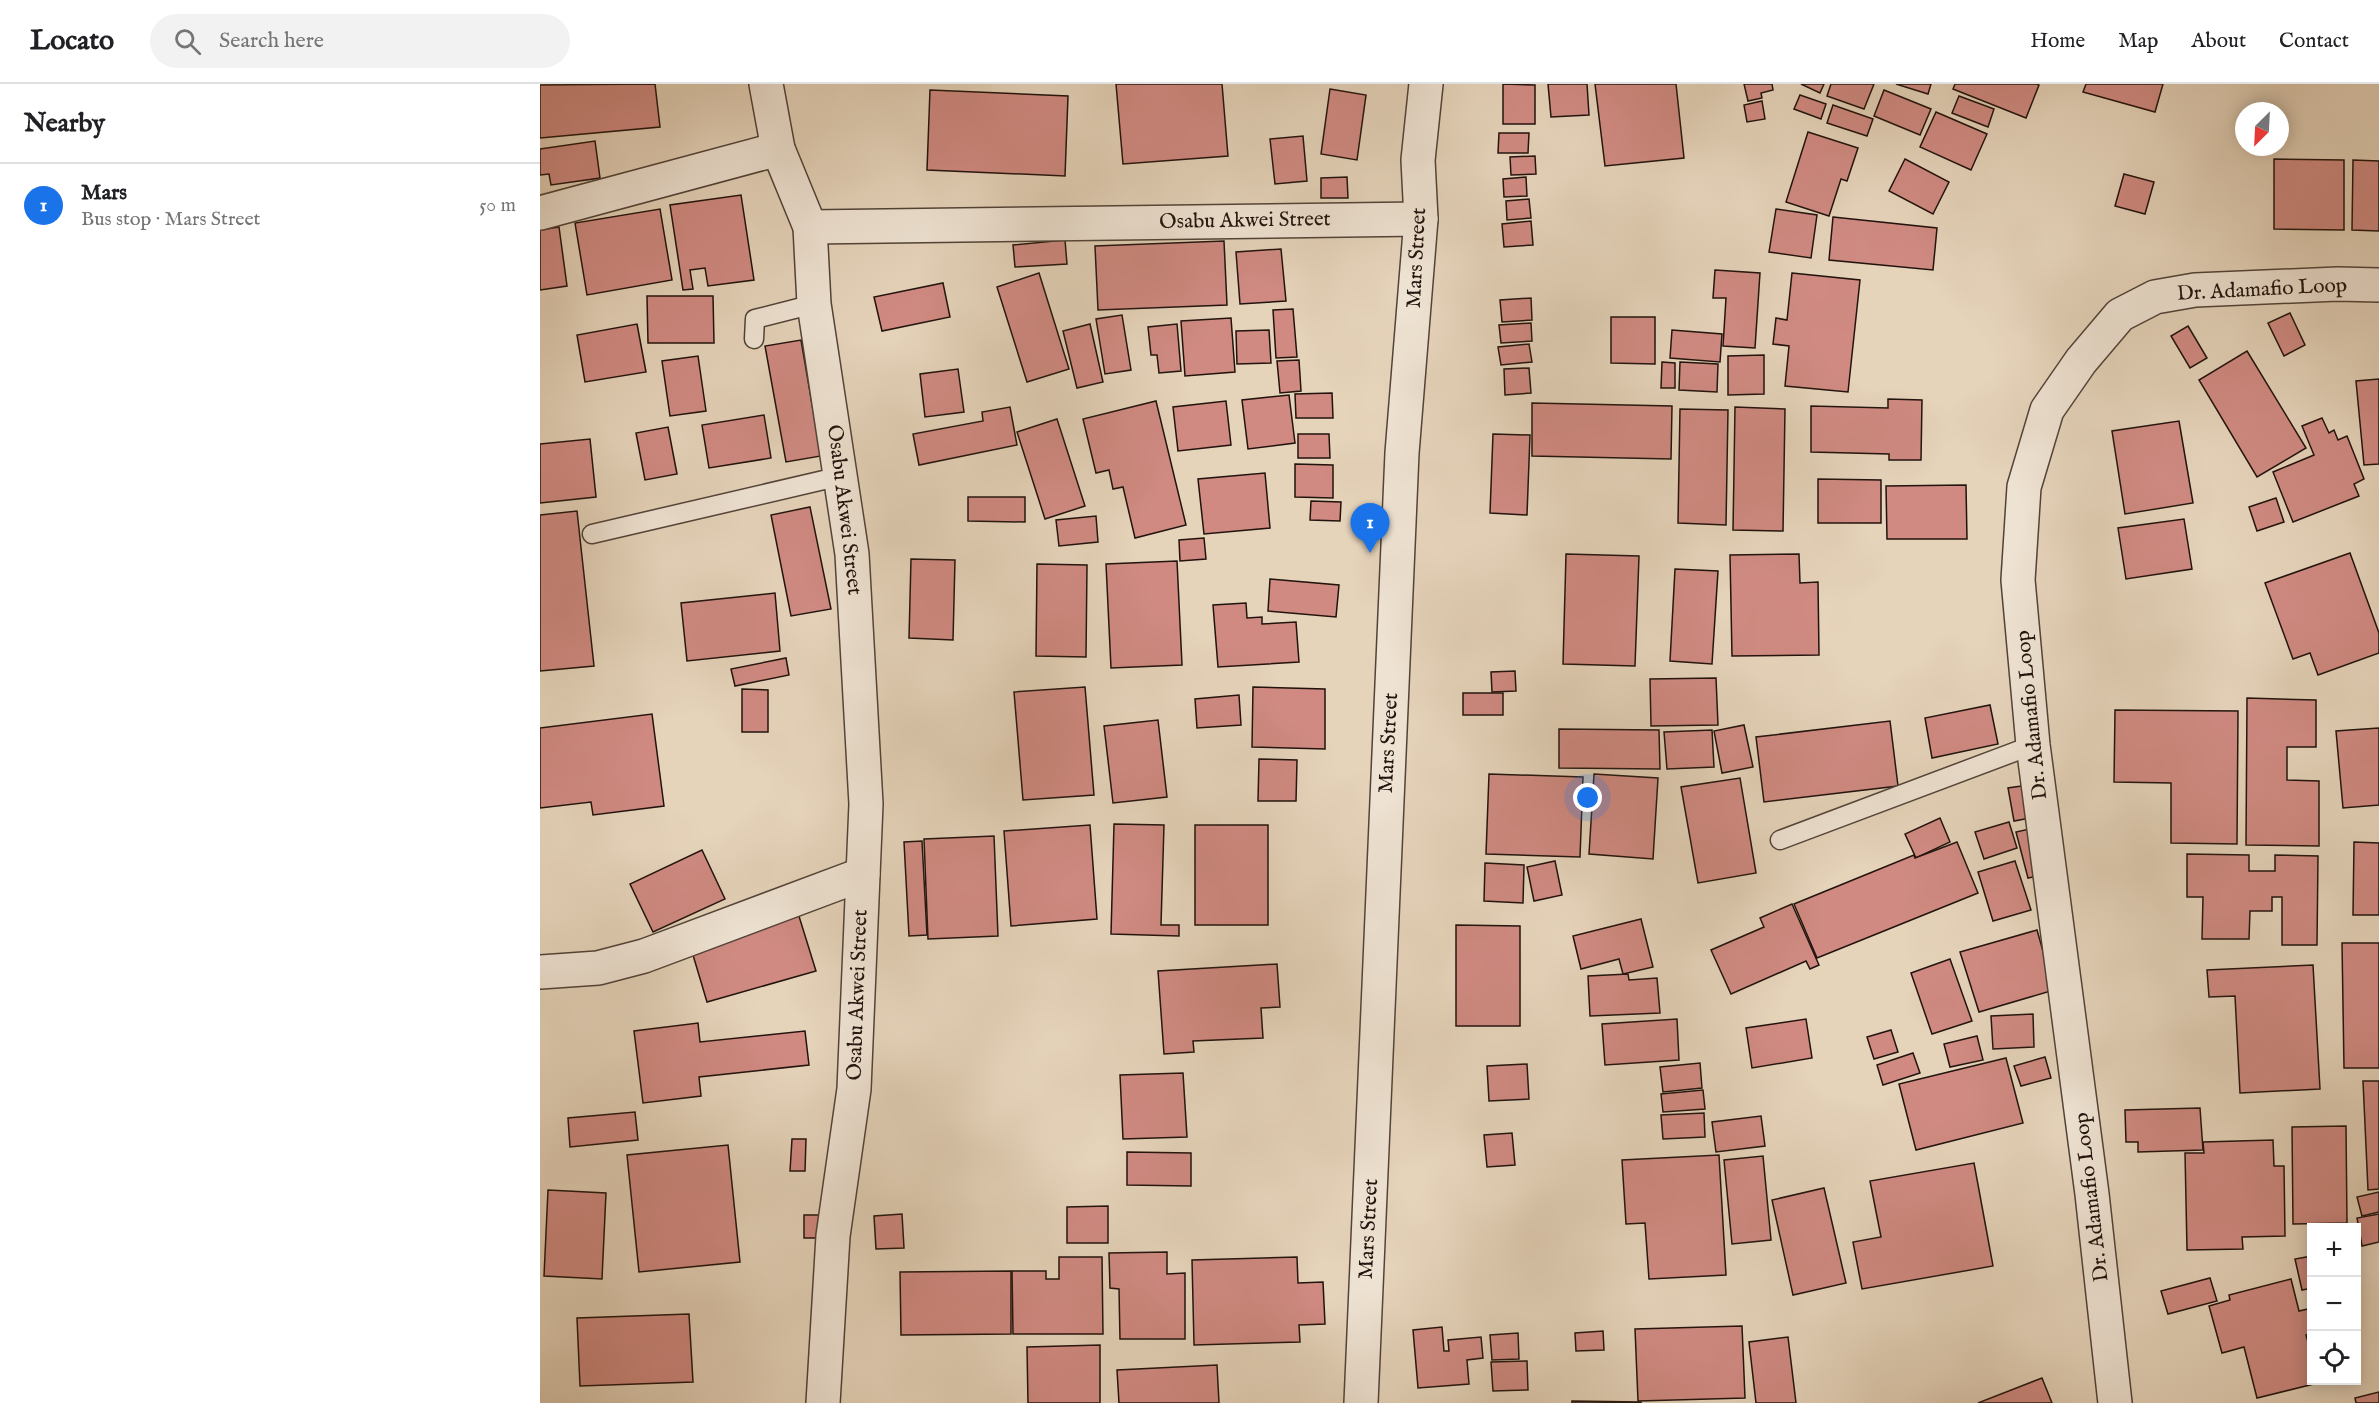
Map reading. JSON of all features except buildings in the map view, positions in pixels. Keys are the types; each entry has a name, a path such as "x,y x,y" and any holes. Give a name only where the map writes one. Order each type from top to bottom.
{"street":[{"path":"766,84 778,149 810,227"},
{"name":"Mars Street","path":"1361,1403 1402,465 1421,219 1418,160 1426,84"},
{"path":"540,213 778,149"},
{"name":"Osabu Akwei Street","path":"823,1403 833,1236 854,1089 866,804 861,678 852,554 814,304 810,227 1421,219"},
{"name":"Dr. Adamafio Loop","path":"2115,1403 2092,1194 2033,745 2018,580 2024,487 2047,410 2081,361 2120,315 2155,297 2195,290 2338,284 2379,285"},
{"path":"540,972 598,968 645,956 863,874"}],"lane":[{"path":"754,339 755,319 814,304"},
{"path":"592,534 841,476"},
{"path":"1780,840 2033,745"}],"place":[{"name":"Mars","path":"1370,553"}]}
